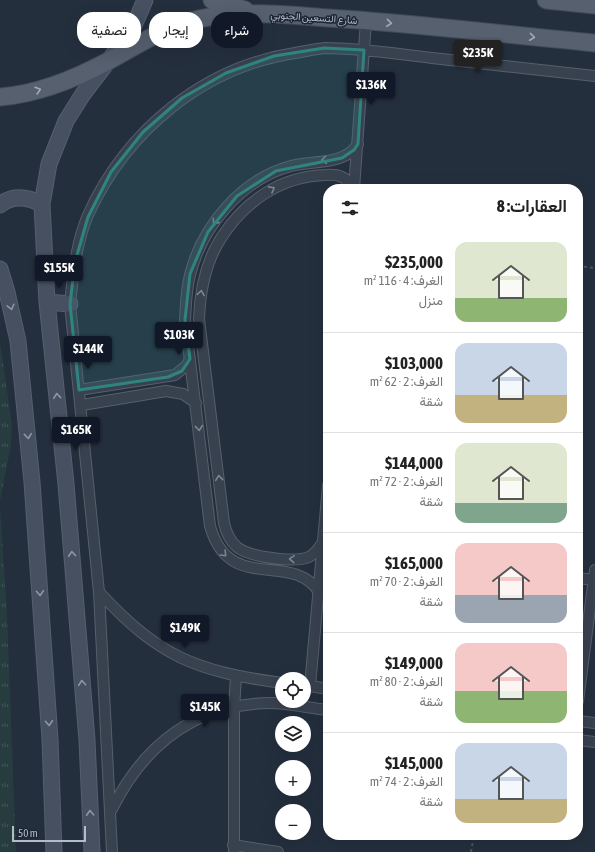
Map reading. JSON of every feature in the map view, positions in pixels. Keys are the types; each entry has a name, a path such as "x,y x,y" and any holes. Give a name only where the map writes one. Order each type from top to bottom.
{"main road":[{"path":"212,0 252,12"},
{"path":"546,0 595,5"},
{"name":"شارع التسعين الجنوبي","path":"263,13 366,21 595,43"},
{"name":"شارع التسعين الجنوبي","path":"0,97 20,95 52,85 109,60 135,45 179,25 211,17"}],"street":[{"path":"92,852 85,709 66,484 47,302 42,204 50,164 59,135 74,107 132,30 145,0"},
{"path":"354,184 358,144 366,21"},
{"path":"112,852 99,592 82,405 79,390 70,304 75,262 88,216 111,172 143,132 176,103 226,73 274,56 324,48 364,50 595,76"},
{"path":"319,592 314,584 299,575 240,565 229,558 220,549 213,538 210,526 185,320 186,297 190,274 198,252 208,232 237,196 256,182 276,171 306,162 342,158 354,150 358,144"},
{"path":"323,545 310,557 301,560 291,560 246,552 231,541 226,532 199,319 200,298 210,258 220,239 237,217 263,194 294,179 321,175 340,176 350,184"},
{"path":"0,205 9,199 23,197 42,204"},
{"path":"0,269 10,304 18,341 32,482 50,739 54,852"},
{"path":"47,302 70,304"},
{"path":"79,390 168,377 182,371 190,358"},
{"path":"82,405 166,391 183,394 196,403"},
{"path":"309,672 323,563"},
{"path":"583,577 594,575 583,662"},
{"path":"99,592 140,633 160,647 182,659 205,669 236,677 275,682"},
{"path":"236,677 234,708 233,849 278,852"},
{"path":"311,686 323,688"},
{"path":"111,811 133,772 147,756 163,741 200,718 246,705 272,703 323,709"},
{"path":"583,722 595,723"},
{"path":"583,741 595,742"}],"path":[{"path":"583,267 595,268"},
{"path":"471,852 473,840"}],"highlighted area":[{"path":"324,48 364,50 358,144 354,150 342,158 276,171 237,196 208,232 190,274 185,320 190,359 182,371 168,377 79,390 70,304 75,262 88,217 111,172 143,132 182,98 226,73 274,56"}],"green space":[{"path":"0,342 12,426 11,444 0,501"},
{"path":"0,508 7,614 16,852 0,852"}]}
